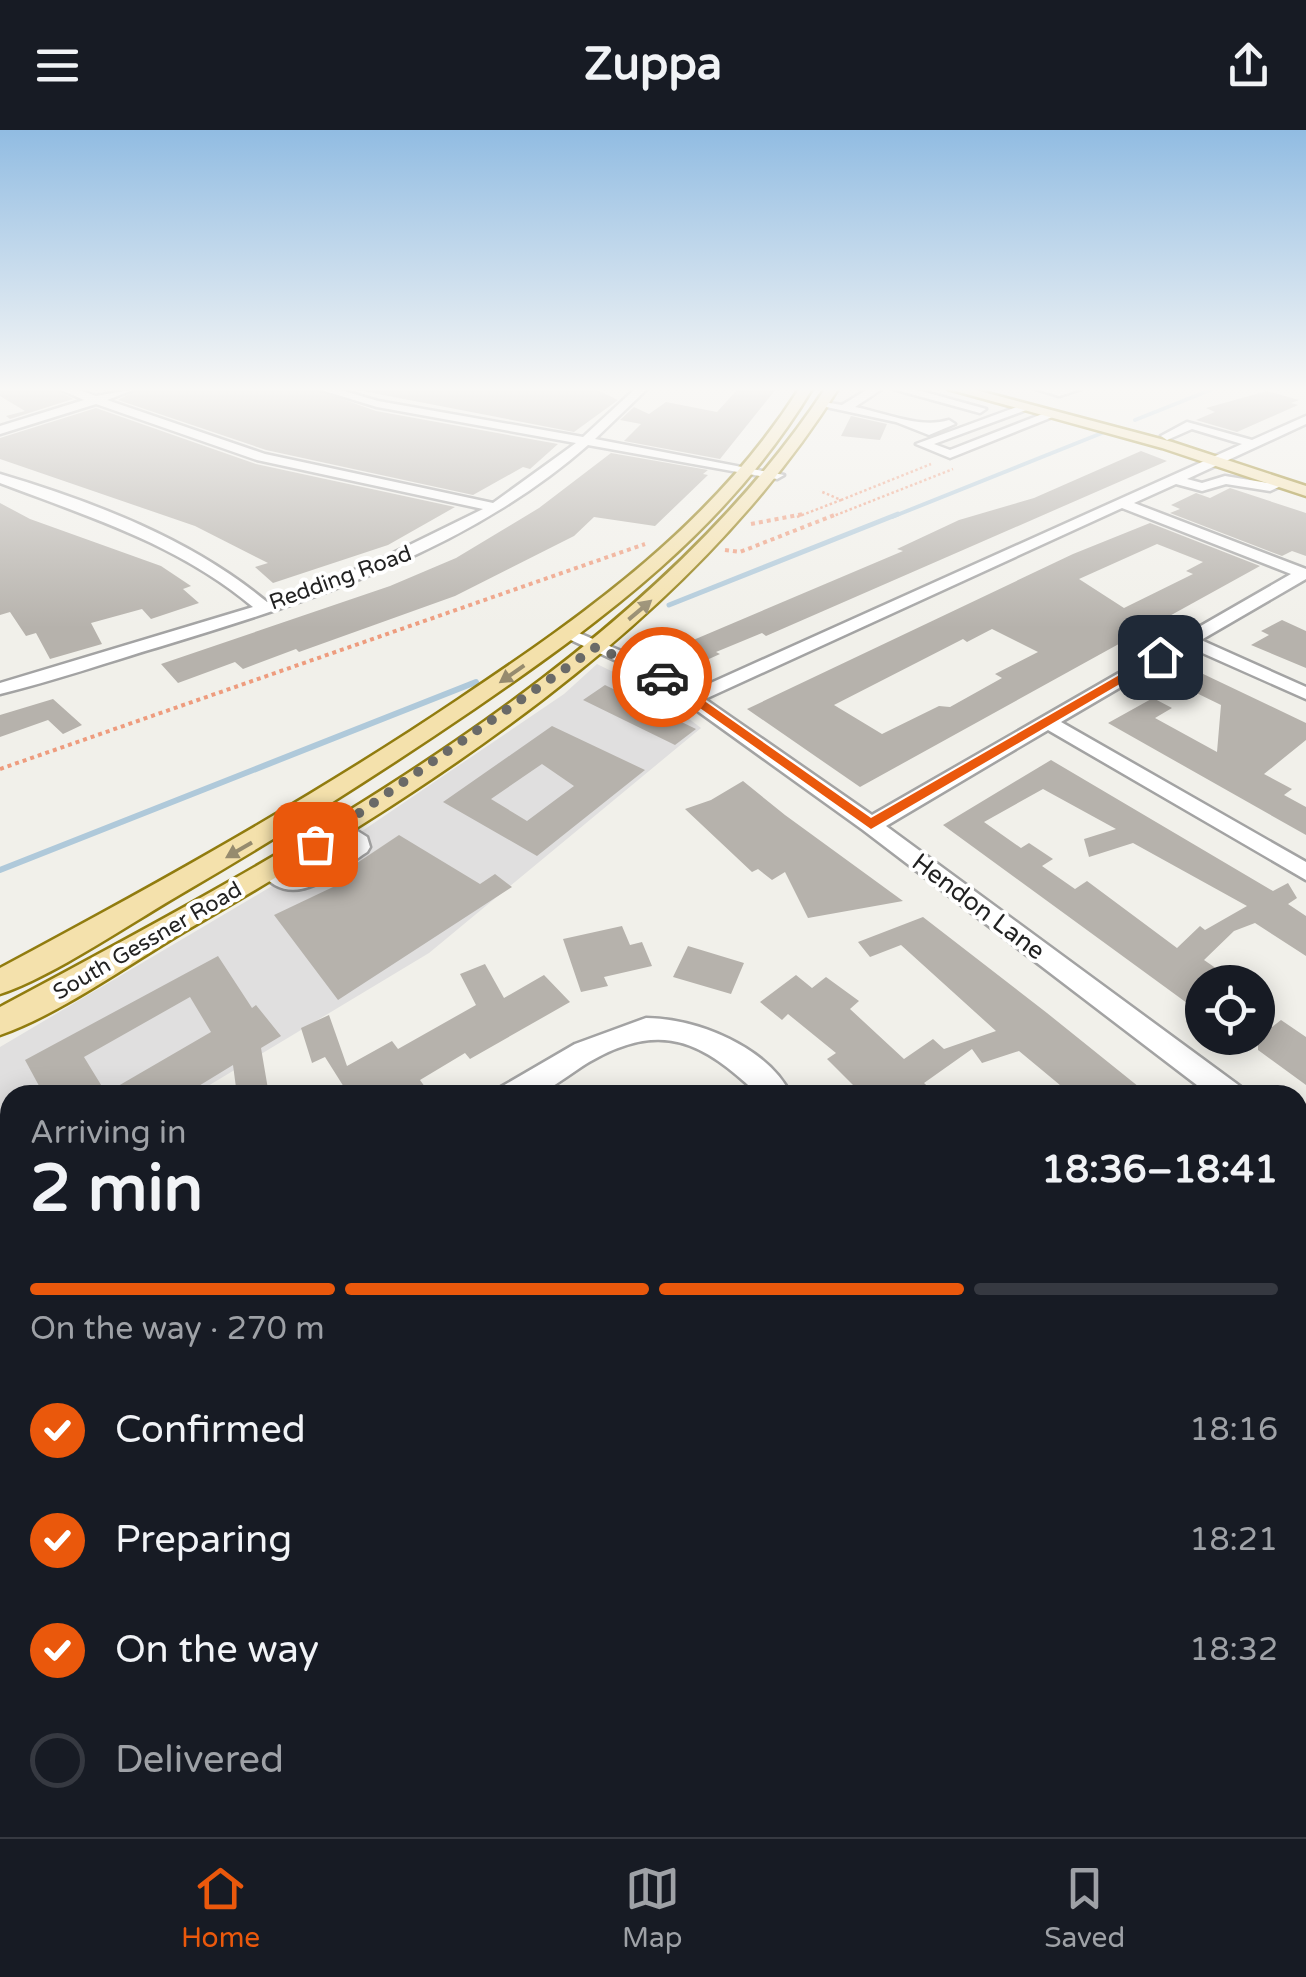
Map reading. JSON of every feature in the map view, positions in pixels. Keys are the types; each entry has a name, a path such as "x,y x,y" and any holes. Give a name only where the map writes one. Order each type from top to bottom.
{"main road":[{"name":"South Gessner Road","path":"0,1022 315,844 596,647 681,576 781,469"},
{"path":"1248,469 1306,491"},
{"path":"1266,469 1306,479"},
{"name":"South Gessner Road","path":"0,982 286,823 568,635 672,550 750,470"},
{"path":"286,823 315,844"}],"street":[{"path":"315,469 495,508"},
{"name":"Redding Road","path":"7,687 397,560 495,508 550,469"},
{"path":"742,469 777,475"},
{"path":"692,698 1199,469"},
{"path":"1196,470 1225,480 1270,487 1278,482"},
{"path":"0,478 174,543 226,573 262,606"},
{"path":"1176,480 1202,487 1225,480"},
{"path":"1124,504 1305,574"},
{"path":"871,825 1305,574"},
{"name":"Hendon Lane","path":"568,635 653,671 692,698 871,825 1217,1085"},
{"path":"1188,640 1306,694"},
{"path":"0,668 7,687"},
{"path":"1048,722 1306,872"},
{"path":"270,870 290,884 302,883 359,847 359,842 340,828"},
{"path":"528,1085 609,1036 673,1025 744,1060 767,1085"}],"path":[{"path":"733,523 778,522 915,469"},
{"path":"720,549 740,552 955,469"},
{"path":"820,491 841,500"},
{"path":"0,770 655,540"}],"shaded area":[{"path":"597,664 654,692 701,728 429,953 210,1085 0,1085 0,1047 343,844 564,694"}],"building":[{"path":"28,469 278,469 455,507 388,545 273,583 255,567 268,563 195,526"},
{"path":"352,469 520,469 473,495"},
{"path":"590,469 708,470 703,474 708,475 655,526 594,517 574,536 455,596 243,669 235,662 178,683 161,664 390,586 456,558 539,508"},
{"path":"1101,469 1149,469 766,636 762,633 716,652 720,654 689,668 665,652 903,551 897,549 959,520 1034,498"},
{"path":"1230,488 1306,513 1306,556 1292,551 1282,556 1170,513 1180,509 1171,505 1196,493 1210,498"},
{"path":"0,503 30,519 161,566 191,586 183,589 199,603 151,619 142,609 91,623 102,644 50,659 36,633 26,636 10,612 0,615"},
{"path":"1150,523 1260,566 860,787 747,709 1073,554","holes":["1157,544 1203,562 1186,571 1193,574 1124,608 1079,579","992,629 1038,652 995,674 1002,678 950,707 939,706 882,734 834,705 963,639 967,642"]},
{"path":"1282,620 1306,631 1306,668 1251,645 1269,635 1261,631"},
{"path":"1199,672 1306,723 1306,740 1264,774 1292,789 1284,795 1306,807 1306,835 1108,723 1153,698 1172,708 1155,718 1217,752 1221,705 1178,684"},
{"path":"605,685 696,729 675,745 583,700"},
{"path":"53,699 82,725 63,734 48,720 0,737 0,715"},
{"path":"552,726 645,770 537,856 443,802","holes":["542,764 574,786 527,821 491,799"]},
{"path":"1051,760 1273,891 1288,883 1297,898 1288,904 1306,916 1306,956 1255,923 1234,931 1204,960 1211,965 1185,965 1185,1002 943,825","holes":["1043,789 1116,829 1084,839 1089,857 1133,843 1247,906 1205,930 1200,926 1177,948 1087,881 1075,889 1042,866 1053,859 1029,843 1021,848 984,822"]},
{"path":"743,781 903,901 808,918 785,872 772,880 758,869 752,872 685,809 711,800"},
{"path":"399,835 480,884 495,874 512,887 338,1000 274,915 333,887 327,883"},
{"path":"923,917 1137,1085 1060,1085 1019,1051 982,1063 972,1049 926,1085 853,1085 827,1059 836,1053 788,1014 782,1020 760,1002 796,975 812,988 826,977 859,1001 850,1009 904,1059 933,1039 944,1049 996,1031 901,945 870,957 858,942"},
{"path":"622,926 630,945 642,942 652,966 604,977 608,986 581,992 563,939"},
{"path":"688,946 744,963 731,994 673,977"},
{"path":"218,956 252,1008 256,1005 281,1036 261,1048 267,1085 236,1085 233,1065 200,1085 120,1085 211,1032 190,997 84,1057 101,1085 39,1085 25,1060"},
{"path":"485,964 504,998 544,975 570,1002 470,1059 465,1053 420,1080 424,1085 343,1085 325,1057 312,1063 301,1028 329,1015 347,1066 392,1041 398,1049 476,1005 460,974"},
{"path":"1281,1020 1306,1037 1306,1085 1265,1055 1275,1055 1275,1025"}],"waterway":[{"path":"892,517 1013,469"},
{"path":"669,605 898,514"},
{"path":"0,870 476,682"}],"way so far":[{"path":"315,844 468,741 596,647 662,677"}],"route":[{"path":"662,677 871,825 1160,657"}]}
